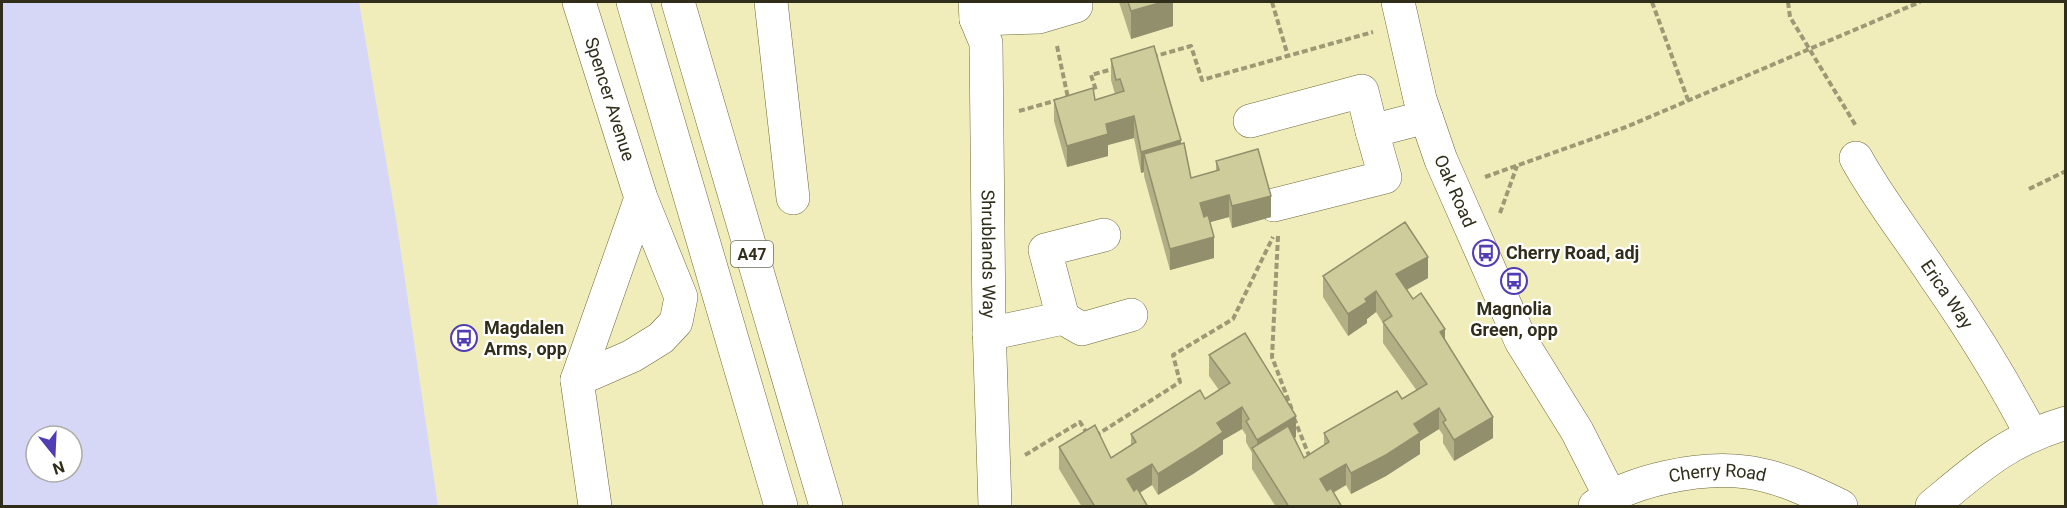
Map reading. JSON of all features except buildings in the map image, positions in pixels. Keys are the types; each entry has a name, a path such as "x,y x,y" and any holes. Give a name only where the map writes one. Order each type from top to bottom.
{"main road":[{"name":"Spencer Avenue","path":"577,380 633,356 661,338 676,322 681,297 641,198 579,2"},
{"name":"A47","path":"633,2 781,507"},
{"name":"A47","path":"678,2 826,507"},
{"path":"771,2 793,198"},
{"path":"975,10 1039,17 1062,10"},
{"name":"Shrublands Way","path":"975,10 986,43 989,334 995,507"},
{"name":"Oak Road","path":"1401,13 1426,117 1453,188 1521,341 1577,431 1603,501"},
{"path":"1250,122 1362,91 1384,177 1276,214"},
{"path":"1372,131 1426,117"},
{"name":"Erica Way","path":"1856,158 1871,186 1936,278 2008,390 2031,434"},
{"path":"595,507 577,380 641,198"},
{"path":"1063,318 1045,250 1104,235"},
{"path":"989,334 1063,318 1082,329 1131,315"},
{"path":"1932,507 1997,453 2031,434 2066,423"},
{"name":"Cherry Road","path":"1603,501 1645,483 1699,472 1746,472 1791,484 1841,507"}],"path":[{"path":"1272,2 1288,56"},
{"path":"1652,2 1689,100"},
{"path":"1788,2 1790,16 1870,150 1856,158"},
{"path":"1453,188 1626,127 1920,2"},
{"path":"1062,10 1068,98"},
{"path":"1147,59 1191,46 1202,80 1288,56 1401,13"},
{"path":"986,120 1096,90 1091,75 1124,65"},
{"path":"2030,189 2066,171"},
{"path":"1276,214 1272,357 1313,466"},
{"path":"993,474 1080,422 1091,439 1180,382 1173,355 1233,319 1276,214"}],"shaded area":[{"path":"2,2 359,2 397,225 438,506 2,506"}],"place":[{"name":"Cherry Road, adj","path":"1486,253"},
{"name":"Magnolia Green, opp","path":"1514,281"},
{"name":"Magdalen Arms, opp","path":"464,338"}]}
